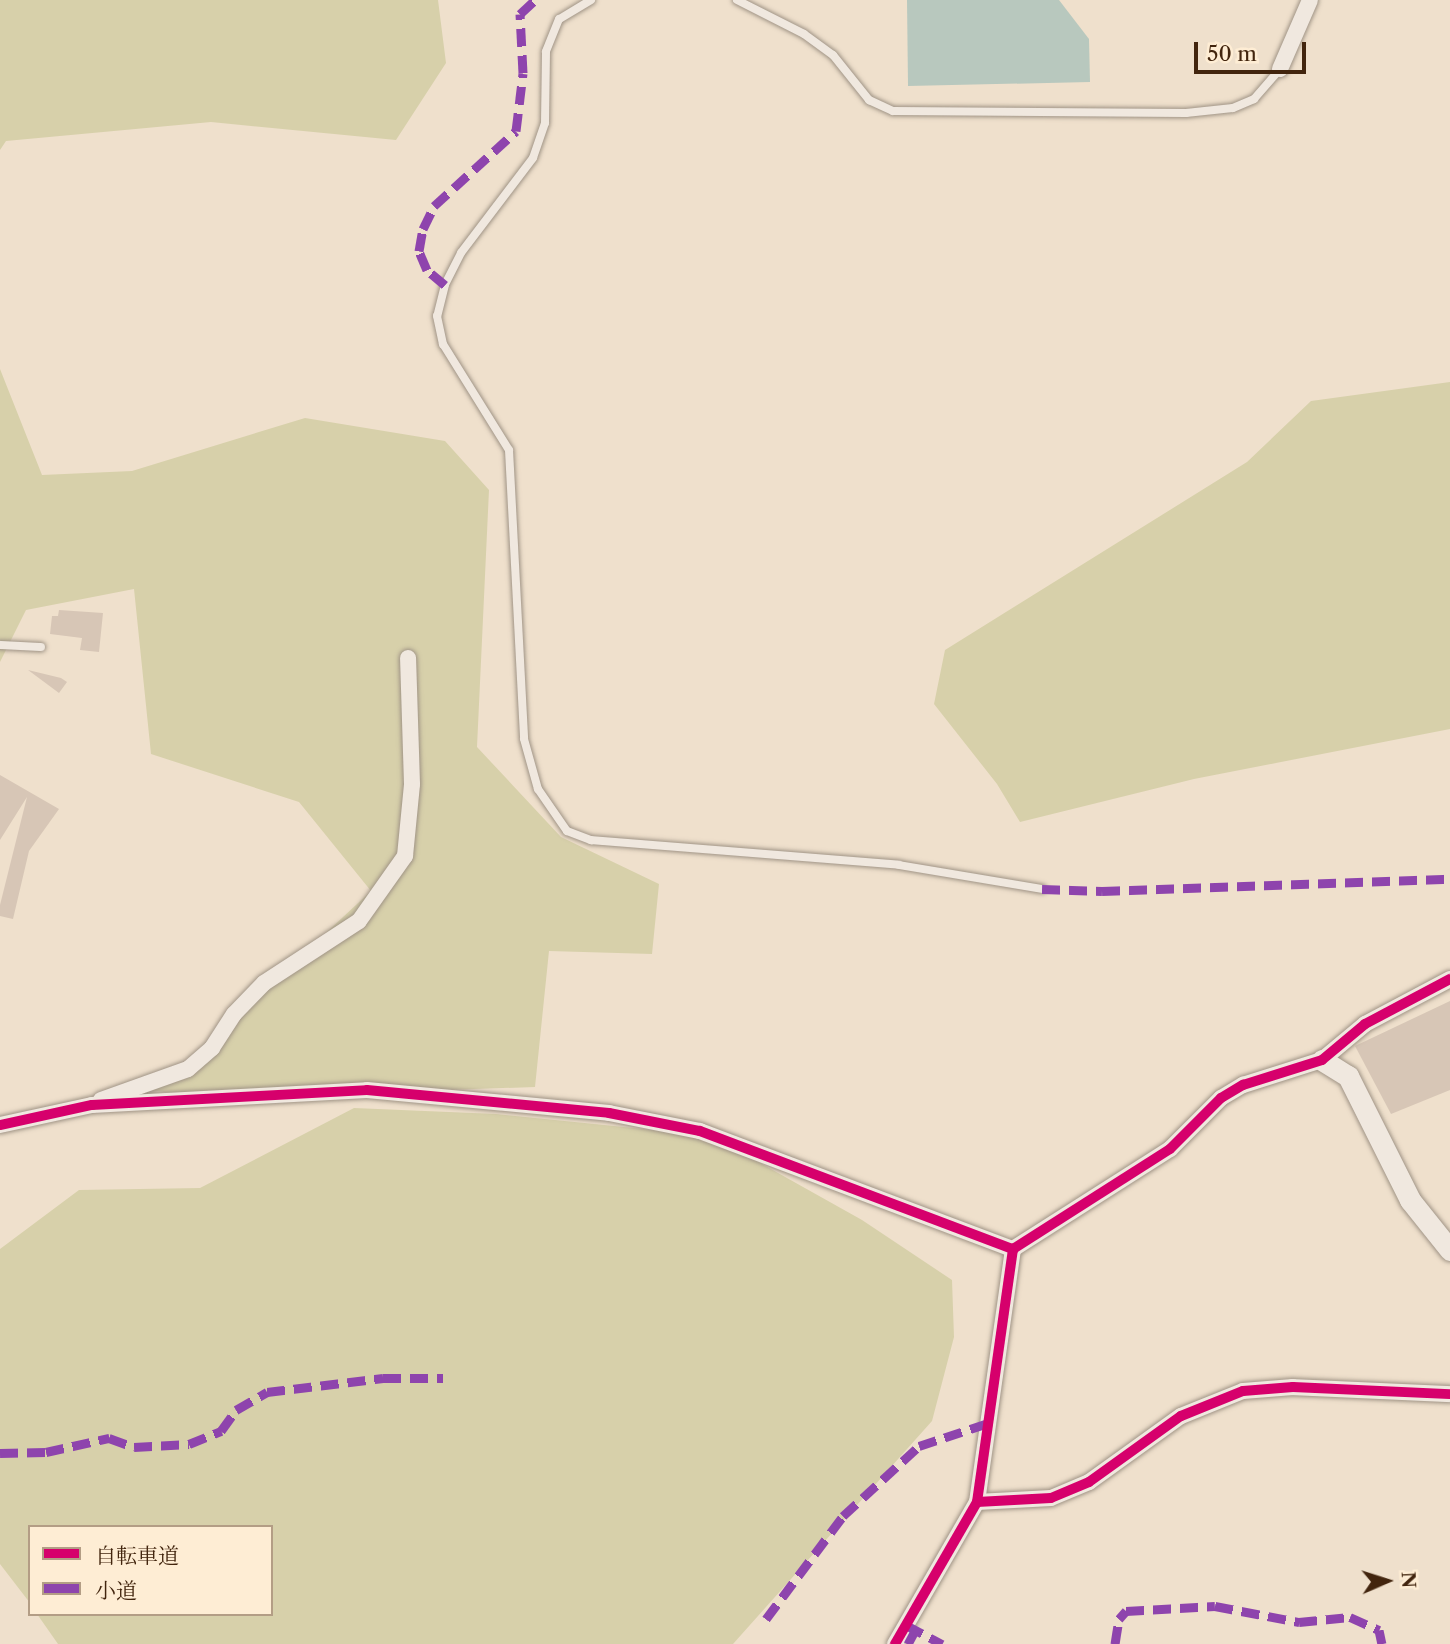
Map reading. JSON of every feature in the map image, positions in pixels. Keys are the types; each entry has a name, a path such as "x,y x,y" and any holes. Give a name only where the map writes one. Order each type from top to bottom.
{"street":[{"path":"1280,69 1310,0"},
{"path":"0,1125 92,1105 188,1069 212,1048 234,1014 264,983 359,921 405,856 412,784 408,658"},
{"path":"895,1644 977,1502 1013,1250 1170,1149 1221,1098 1243,1085 1322,1060 1365,1024 1450,979"},
{"path":"1322,1060 1348,1076 1410,1200 1450,1251"},
{"path":"92,1105 367,1090 610,1112 700,1131 1013,1250"},
{"path":"977,1502 1051,1498 1089,1482 1181,1416 1242,1391 1293,1387 1450,1394"}],"lane":[{"path":"591,0 559,19 546,52 545,123 533,158 461,253 444,285 437,316 443,344 509,450 524,739 538,789 567,831 591,841 899,864 1042,889"},
{"path":"737,0 833,55 869,100 893,111 1186,113 1233,108 1254,99 1280,69"},
{"path":"0,645 41,646"}],"shaded area":[{"path":"0,0 438,0 446,63 396,140 211,122 6,141 0,150"},
{"path":"907,0 1059,0 1089,39 1090,82 908,86"},
{"path":"0,369 42,475 132,471 305,418 445,441 489,490 477,747 561,837 659,884 652,954 549,951 535,1087 208,1098 143,1089 207,1063 257,997 371,891 299,802 151,754 134,589 26,610 0,662"},
{"path":"1450,382 1450,729 1194,779 1020,822 997,784 934,704 945,650 1247,462 1311,401"},
{"path":"354,1108 496,1114 712,1136 862,1220 952,1280 954,1337 932,1421 733,1644 58,1644 38,1616 273,1616 273,1525 28,1525 28,1600 0,1564 0,1249 79,1190 200,1188"}],"building":[{"path":"59,610 103,613 99,652 80,650 82,638 50,634 52,616 58,616"},
{"path":"28,670 61,678 67,682 59,693"},
{"path":"0,775 59,809 29,851 13,919 0,916 0,905 27,797 0,840"},
{"path":"1450,1001 1450,1090 1391,1114 1355,1046"}],"marked path":[{"path":"445,285 427,270 419,251 423,229 434,206 516,131 523,73 520,14 535,0"},
{"path":"1042,889 1102,891 1450,879"},
{"path":"0,1453 46,1452 109,1438 134,1447 189,1444 221,1431 236,1410 267,1392 383,1378 443,1378"},
{"path":"766,1619 843,1516 919,1446 988,1423"},
{"path":"1115,1644 1119,1619 1126,1611 1215,1606 1299,1622 1350,1617 1379,1630 1382,1644"},
{"path":"906,1625 942,1644"},
{"path":"908,1644 915,1631"}],"cycle path":[{"path":"895,1644 977,1502 1013,1249 1170,1149 1221,1098 1243,1085 1322,1060 1365,1024 1450,979"},
{"path":"0,1125 92,1105 367,1090 609,1113 700,1131 1013,1249"},
{"path":"977,1502 1051,1498 1089,1482 1181,1416 1243,1391 1293,1387 1450,1394"}]}
